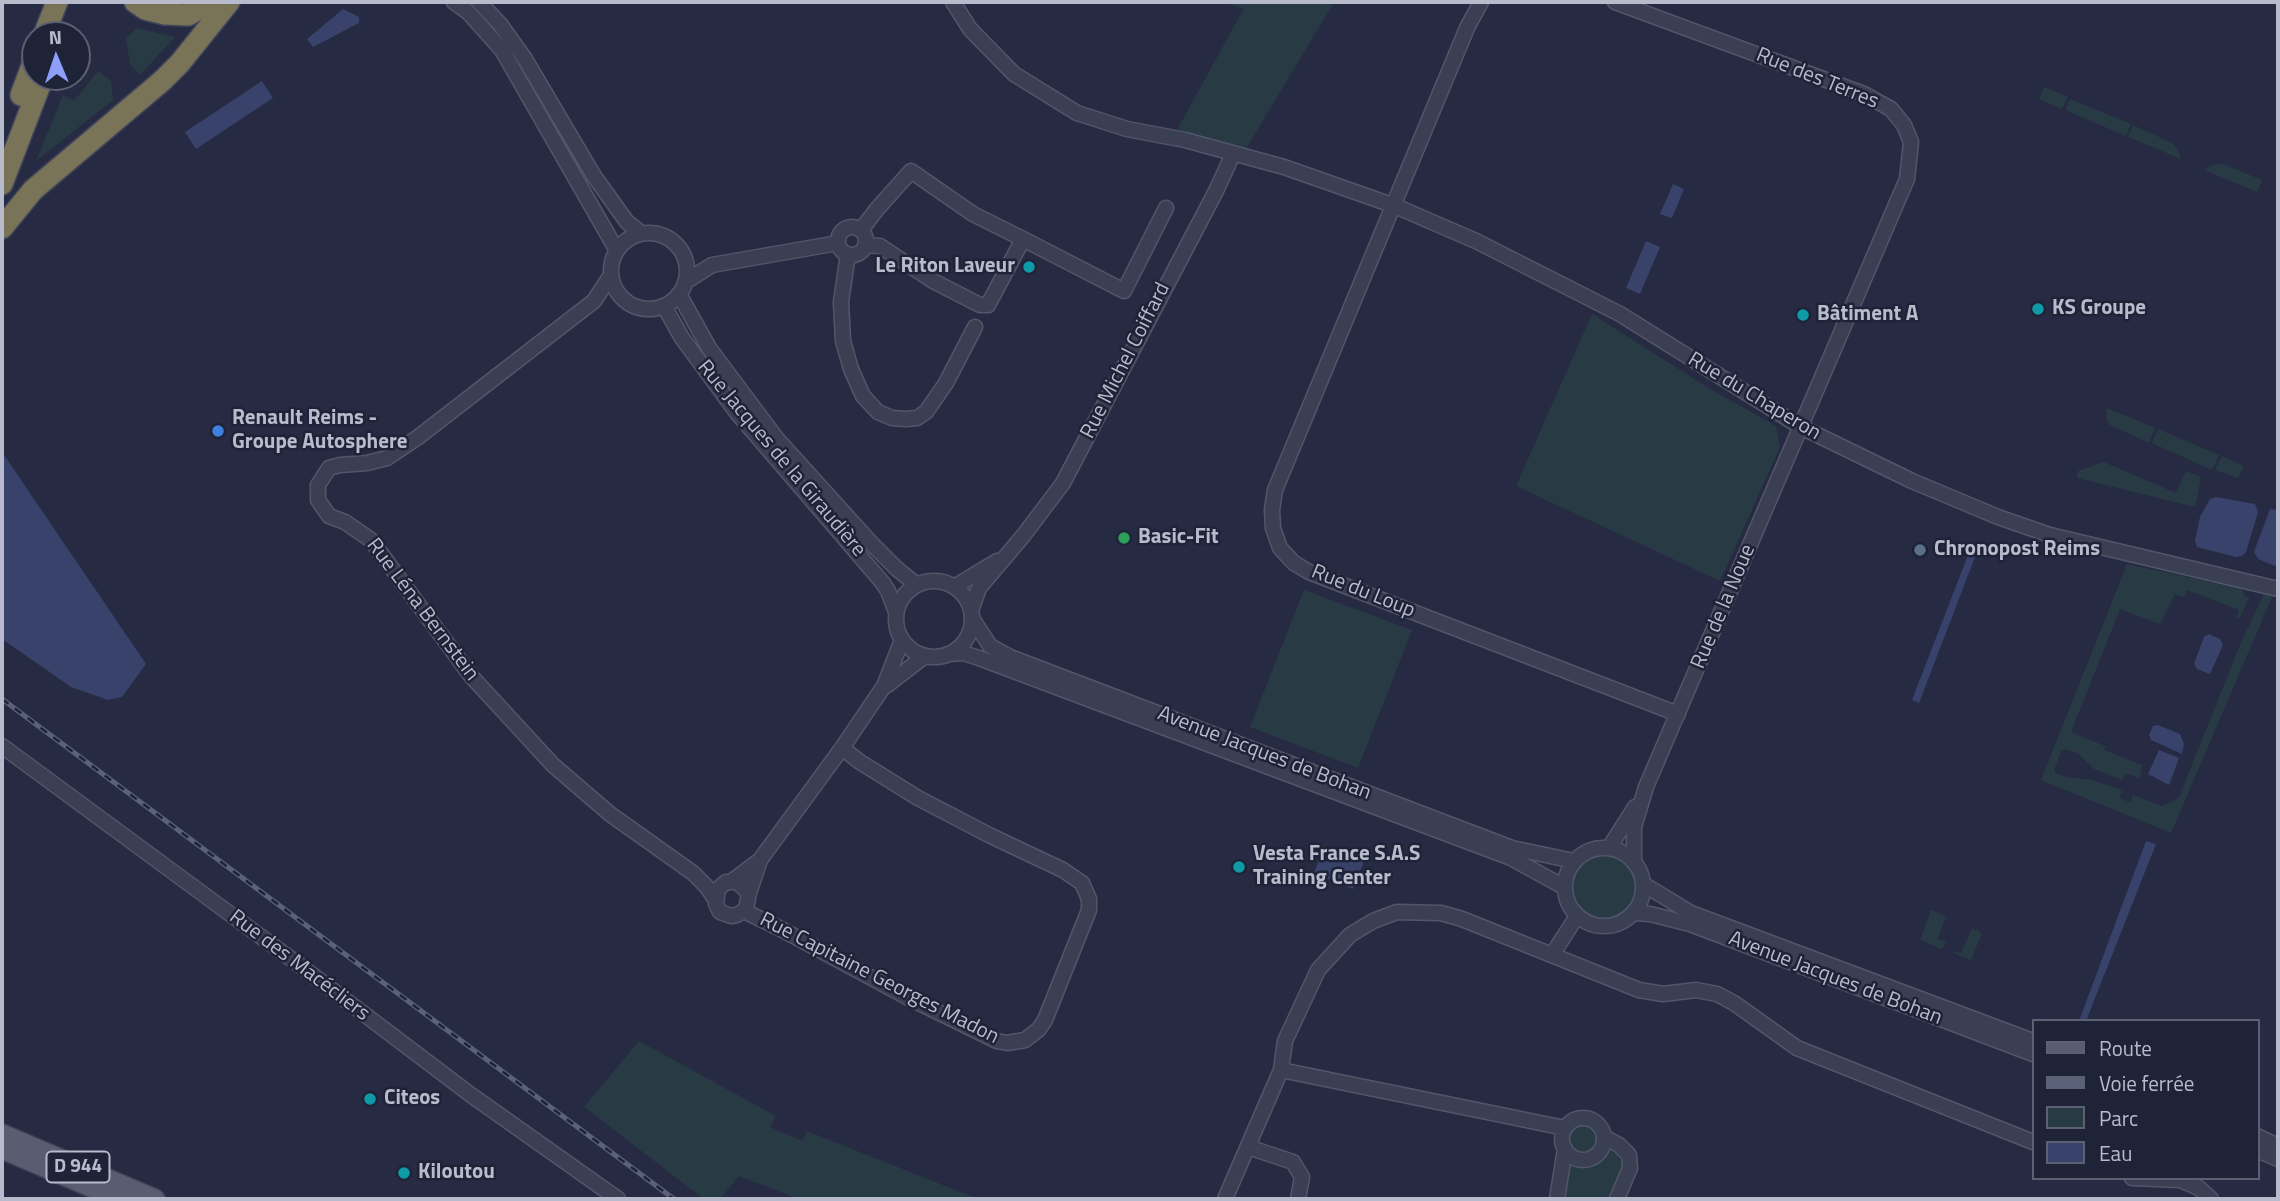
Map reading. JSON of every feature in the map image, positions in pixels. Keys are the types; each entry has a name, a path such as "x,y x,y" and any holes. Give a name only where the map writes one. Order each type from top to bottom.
{"highway":[{"path":"50,21 57,2"},
{"path":"64,21 71,2"},
{"path":"135,2 145,9 165,15 188,15 211,2"},
{"path":"2,228 33,190 162,81 229,2"},
{"path":"2,143 22,91"},
{"path":"2,184 38,91"}],"main road":[{"name":"D 944","path":"2,1134 155,1199"},
{"name":"D 944","path":"2,1149 119,1199"}],"street":[{"path":"454,2 468,12 502,50 616,249"},
{"path":"479,2 500,24 525,59 594,176 627,222 641,233"},
{"name":"Rue du Chaperon","path":"953,2 970,29 1014,74 1077,113 1127,129 1185,140 1284,167 1395,205 1476,241 1620,314 1801,427 1912,481 2038,531 2278,589"},
{"path":"1395,205 1481,2"},
{"name":"Rue des Terres","path":"1615,2 1864,94 1891,109 1904,125 1911,142 1907,179 1801,427"},
{"name":"Rue Michel Coiffard","path":"971,615 979,588 1054,498 1063,483 1233,154"},
{"path":"1023,239 988,305 980,305 933,281 863,237 856,227 840,232 838,243 843,252 859,253 863,237 877,209 911,171 973,214 1023,239 1124,291 1166,208"},
{"name":"Rue du Loup","path":"1395,205 1275,490 1272,528 1280,548 1294,563 1309,572 1678,714"},
{"path":"682,288 687,271 684,255 665,235 634,234 613,253 612,285 621,298 634,306 648,309 664,306 712,265 838,243"},
{"path":"848,254 841,311 844,341 851,369 863,396 878,412 892,418 906,419 918,418 926,412 946,383 975,327"},
{"path":"684,255 712,265"},
{"name":"Rue Léna Bernstein","path":"611,275 594,301 417,438 387,458 329,468 318,485 318,500 329,516 354,527 371,540 471,676 553,765 610,814 693,873 715,900"},
{"name":"Rue Jacques de la Giraudière","path":"682,288 709,348 777,439 870,544 917,585"},
{"name":"Rue Jacques de la Giraudière","path":"664,306 682,338 737,413 882,582 896,612"},
{"name":"Rue de la Noue","path":"1646,788 1801,427"},
{"name":"Rue Michel Coiffard","path":"954,587 1004,557"},
{"path":"942,582 954,587 967,601 971,615 966,640 948,654 937,657 925,656 908,647 898,631 896,612 900,601 917,585 942,582"},
{"name":"Avenue Jacques de Bohan","path":"971,615 990,646 1010,657 1512,848 1574,861"},
{"path":"760,860 749,893 749,904 737,915 726,915 718,908 715,894 721,885 732,881 760,860 884,687 902,640"},
{"name":"Avenue Jacques de Bohan","path":"948,654 963,653 1511,858 1564,887"},
{"path":"884,687 925,656"},
{"name":"Rue des Macécliers","path":"2,747 288,957 471,1096 617,1199"},
{"name":"Rue Capitaine Georges Madon","path":"744,911 907,997 998,1041 1007,1043 1025,1040 1039,1029 1045,1020 1089,909 1089,899 1082,883 1063,870 918,798 842,748"},
{"path":"1609,848 1646,788"},
{"path":"1634,861 1634,827 1646,788"},
{"path":"1609,848 1623,852 1634,861 1642,874 1642,898 1634,912 1616,924 1595,925 1577,916 1566,898 1565,878 1574,861 1590,850 1609,848"},
{"path":"732,881 742,884 749,893"},
{"name":"Avenue Jacques de Bohan","path":"1643,884 1691,913 2032,1041"},
{"path":"1225,1199 1281,1070 1285,1041 1318,970 1350,935 1373,921 1397,912 1441,913 1462,919 1651,993 1696,990 1717,994 1797,1048 2032,1142"},
{"name":"Avenue Jacques de Bohan","path":"1634,912 1690,924 2032,1054"},
{"path":"1552,955 1577,916"},
{"path":"1281,1070 1565,1128"},
{"path":"1557,1199 1565,1149 1562,1138 1565,1128 1576,1119 1590,1119 1601,1128 1604,1137 1600,1150 1589,1159 1575,1158 1565,1149"},
{"path":"1604,1137 1619,1145 1629,1155 1630,1168 1617,1199"},
{"path":"2259,1137 2278,1146"},
{"path":"1248,1147 1293,1162 1303,1177 1298,1199"},
{"path":"2259,1151 2278,1159"},
{"path":"2180,1180 2199,1188 2211,1199"}],"green space":[{"path":"1218,2 1334,2 1246,149 1177,130 1244,8"},
{"path":"137,28 175,37 140,75 130,64 126,38"},
{"path":"98,71 111,81 113,100 36,161 63,95 74,101 82,91 91,91 91,80"},
{"path":"2044,87 2068,97 2062,109 2039,99"},
{"path":"2070,99 2131,124 2126,136 2065,110"},
{"path":"2133,125 2172,143 2181,159 2128,137"},
{"path":"2223,164 2262,180 2257,192 2204,170"},
{"path":"1592,314 1710,389 1776,426 1780,447 1720,581 1516,486"},
{"path":"2107,408 2155,428 2149,443 2110,425 2106,418"},
{"path":"2158,429 2219,455 2212,470 2152,443"},
{"path":"2222,456 2244,466 2238,478 2215,470"},
{"path":"2104,462 2176,493 2186,471 2201,477 2195,507 2077,478 2078,471"},
{"path":"2127,564 2243,589 2244,596 2249,598 2240,618 2237,618 2239,610 2187,590 2184,597 2175,594 2160,624 2120,609 2071,732 2105,746 2104,750 2142,765 2140,778 2126,773 2122,780 2094,769 2077,753 2064,749 2061,750 2054,772 2119,789 2122,791 2119,798 2130,802 2133,795 2162,806 2179,797 2242,640 2264,594 2272,597 2171,833 2041,780"},
{"path":"1304,590 1412,630 1358,768 1250,727"},
{"path":"1604,856 1626,865 1635,887 1626,909 1604,918 1582,909 1573,887 1582,865"},
{"path":"1931,910 1946,916 1938,939 1946,942 1942,949 1920,940"},
{"path":"1972,928 1982,933 1971,960 1953,953 1961,953"},
{"path":"639,1041 776,1116 770,1127 802,1141 807,1131 978,1199 799,1199 739,1176 720,1199 704,1199 584,1107"},
{"path":"1584,1124 1590,1125 1598,1133 1598,1145 1590,1153 1584,1154 1578,1153 1570,1145 1569,1139 1570,1133 1578,1125"},
{"path":"1609,1147 1619,1157 1622,1166 1609,1199 1559,1199 1567,1159 1579,1165 1591,1164 1602,1158"}],"water":[{"path":"343,9 359,17 359,23 313,47 307,39"},
{"path":"262,81 273,98 196,149 185,132"},
{"path":"1673,184 1684,189 1672,218 1660,214"},
{"path":"1646,241 1660,247 1640,294 1626,288"},
{"path":"2,452 146,664 122,697 108,700 71,687 2,639"},
{"path":"2216,497 2255,504 2258,512 2246,552 2242,556 2236,557 2197,547 2195,541 2200,517 2210,499"},
{"path":"2270,509 2278,510 2278,565 2275,566 2258,559 2254,552"},
{"path":"1973,542 1980,544 1919,703 1912,700"},
{"path":"2209,634 2220,639 2223,645 2210,674 2197,669 2194,664 2204,637"},
{"path":"2158,725 2180,734 2184,744 2182,754 2151,740 2149,735 2153,726"},
{"path":"2159,750 2179,758 2169,785 2148,774"},
{"path":"2146,841 2156,844 2087,1019 2080,1019"},
{"path":"1324,846 1364,861 1353,889 1314,873"}],"railway":[{"path":"2,699 674,1199"}],"place":[{"name":"Le Riton Laveur","path":"1029,267"},
{"name":"KS Groupe","path":"2038,309"},
{"name":"Bâtiment A","path":"1803,315"},
{"name":"Renault Reims - Groupe Autosphere","path":"218,431"},
{"name":"Basic-Fit","path":"1124,538"},
{"name":"Chronopost Reims","path":"1920,550"},
{"name":"Vesta France S.A.S Training Center","path":"1239,867"},
{"name":"Citeos","path":"370,1099"},
{"name":"Kiloutou","path":"404,1173"}]}
